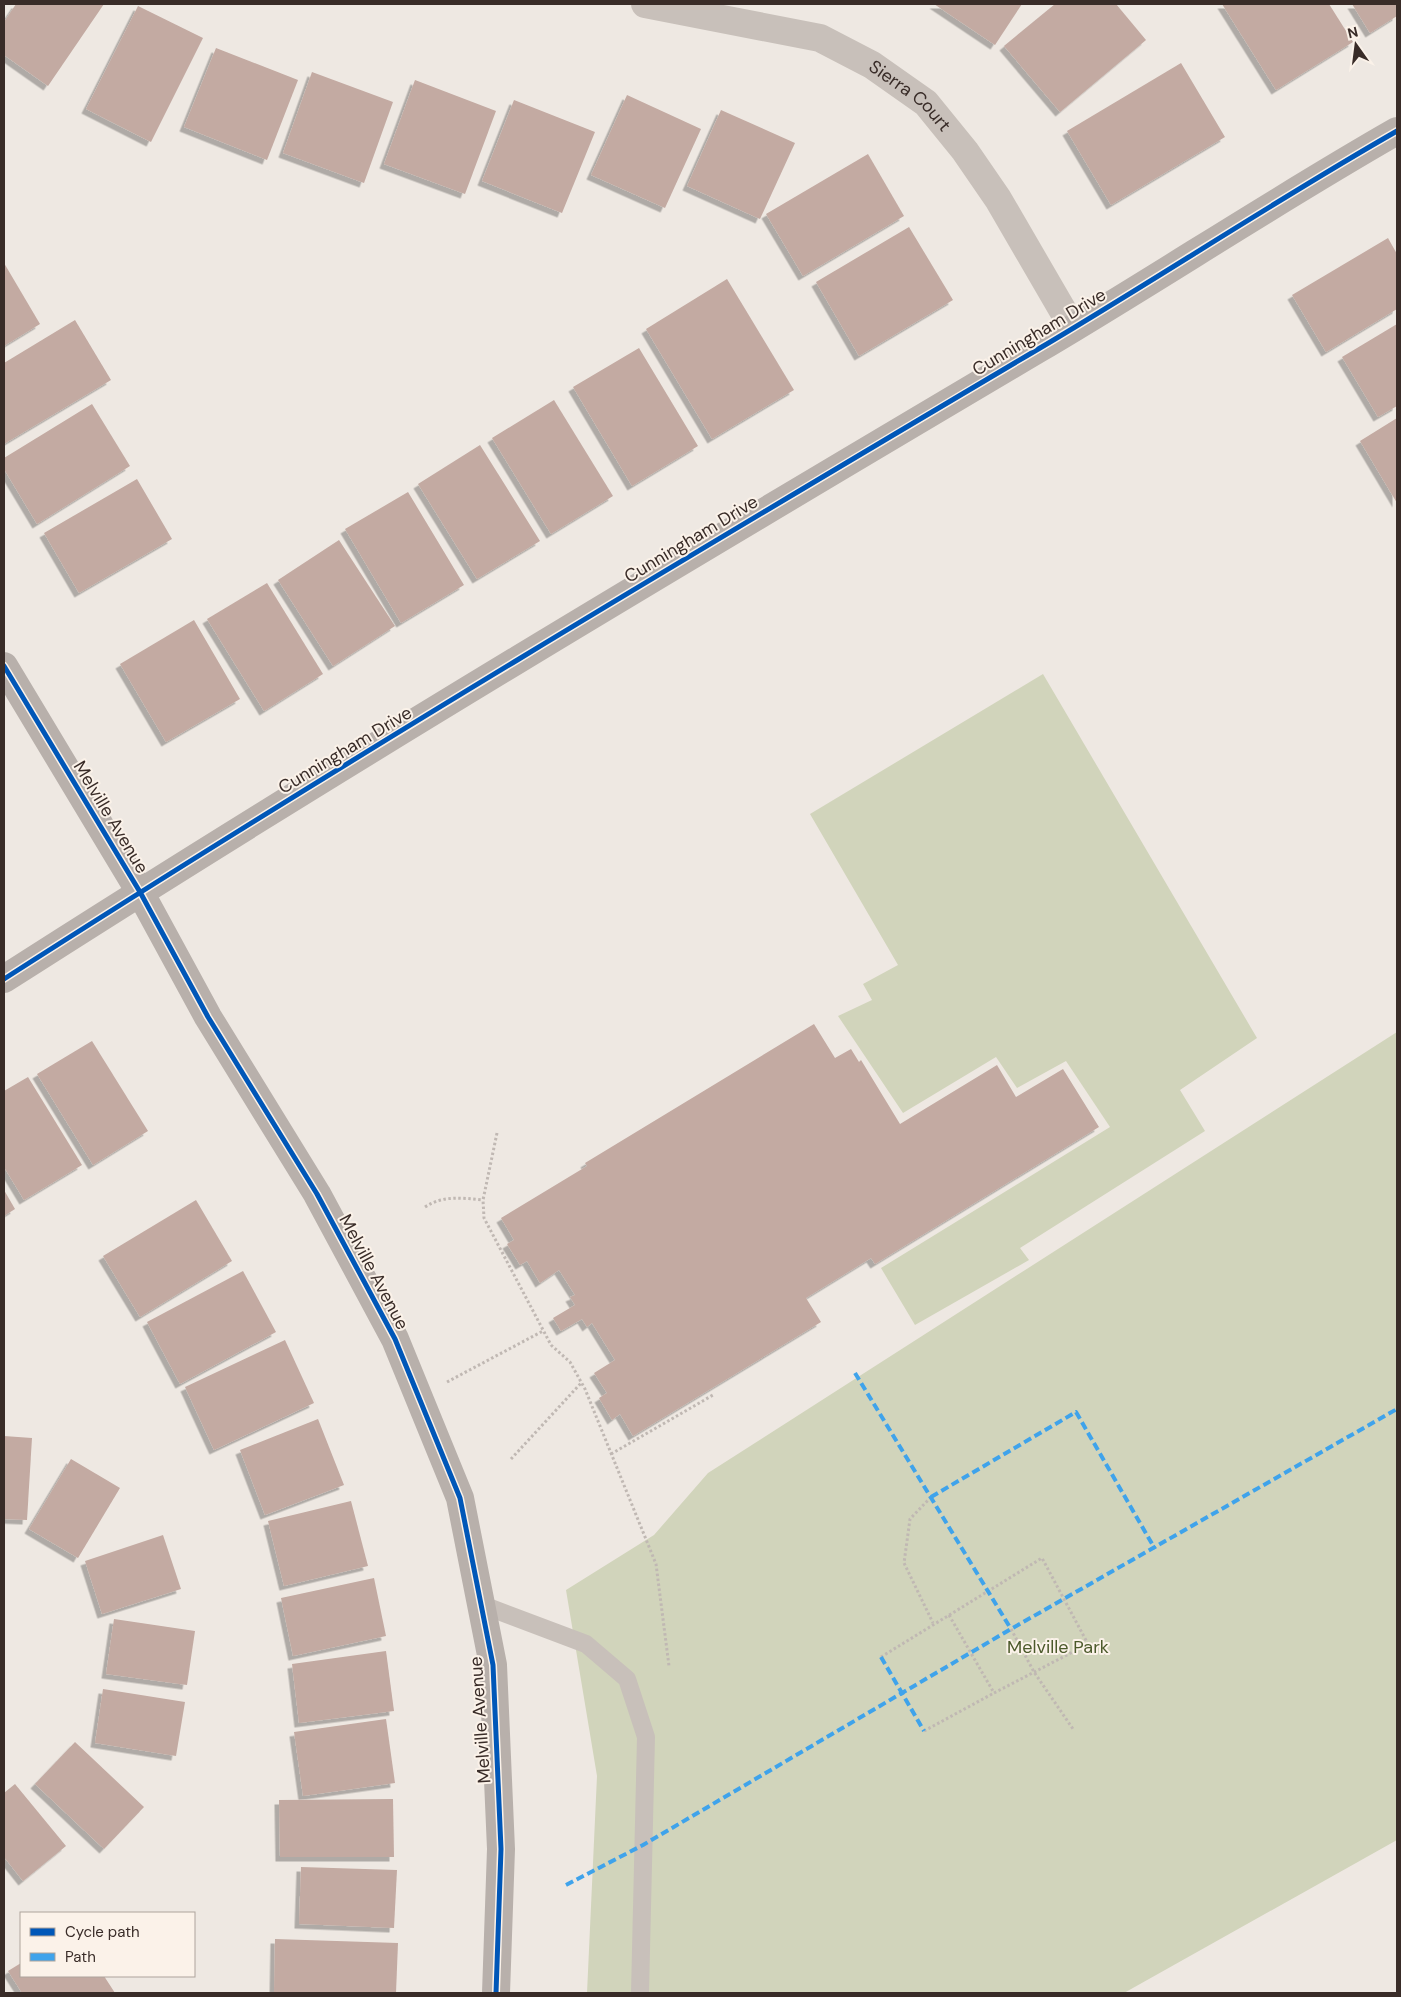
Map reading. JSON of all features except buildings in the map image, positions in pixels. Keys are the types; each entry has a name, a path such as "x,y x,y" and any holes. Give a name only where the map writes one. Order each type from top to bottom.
{"street":[{"name":"Sierra Court","path":"645,4 820,38 872,65 926,103 965,151 998,199 1073,328"},
{"name":"Cunningham Drive","path":"4,979 140,892 761,512 1073,328 1262,210 1397,130"},
{"name":"Melville Avenue","path":"4,666 140,892 208,1016 317,1194 395,1339 460,1498 493,1665 501,1849 496,1993"}],"lane":[{"path":"480,1604 586,1644 627,1679 646,1737 640,1993"}],"path":[{"path":"497,1133 483,1200 484,1218 492,1237 543,1331 551,1344 570,1362 582,1382 612,1454 656,1564 669,1666"},
{"path":"425,1207 433,1202 456,1197 483,1200"},
{"path":"418,1397 543,1331"},
{"path":"511,1458 582,1382"},
{"path":"612,1454 713,1395"},
{"path":"932,1497 910,1519 904,1563 933,1624"},
{"path":"881,1657 1042,1558 1088,1644 924,1731"},
{"path":"949,1615 994,1693"},
{"path":"1011,1629 1034,1672 1073,1729"}],"green space":[{"path":"1043,674 1257,1038 1180,1090 1205,1131 1020,1248 1029,1260 915,1325 881,1268 1110,1127 1066,1061 1017,1088 996,1057 903,1113 838,1016 872,1000 863,984 898,965 810,814"},
{"name":"Melville Park","path":"1397,1032 1397,1840 1124,1993 587,1993 597,1776 566,1590 654,1535 708,1473"}],"marked path":[{"path":"855,1373 1011,1629"},
{"path":"566,1885 643,1845 1011,1629 1397,1409"},
{"path":"931,1497 1076,1412 1155,1549"},
{"path":"881,1657 924,1731"}],"cycle path":[{"path":"4,979 389,738 1085,321 1307,184 1397,131"},
{"path":"4,666 140,892 208,1017 317,1194 395,1339 460,1498 493,1665 501,1849 496,1993"}]}
